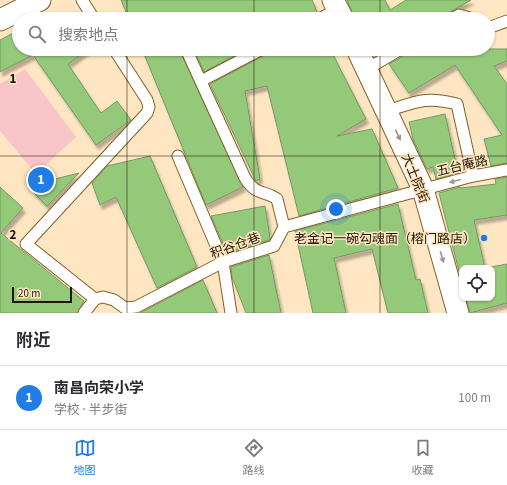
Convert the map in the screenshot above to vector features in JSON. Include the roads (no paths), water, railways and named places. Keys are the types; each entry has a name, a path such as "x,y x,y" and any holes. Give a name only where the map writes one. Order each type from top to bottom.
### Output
{"street":[{"path":"16,12 40,0"},
{"path":"0,20 12,14"},
{"name":"大士院街","path":"360,56 423,189 458,313"}],"lane":[{"path":"82,0 90,12"},
{"path":"495,25 507,21"},
{"path":"84,313 95,299 26,244 147,113 149,107 146,100 118,56"},
{"path":"189,56 245,178 251,187 258,192 277,199 284,227 423,189"},
{"path":"201,81 249,56"},
{"path":"367,69 389,56"},
{"path":"387,111 427,99 438,99 457,104 473,176"},
{"path":"178,156 222,262 231,313"},
{"name":"五台庵路","path":"423,189 473,176 507,170"},
{"name":"积谷仓巷","path":"95,299 103,297 114,300 125,308 136,307 222,262 274,246 284,227"}],"place":[{"name":"南昌向荣小学","path":"41,180"},
{"name":"老金记一碗勾魂面（榕门路店）","path":"484,238"}]}
